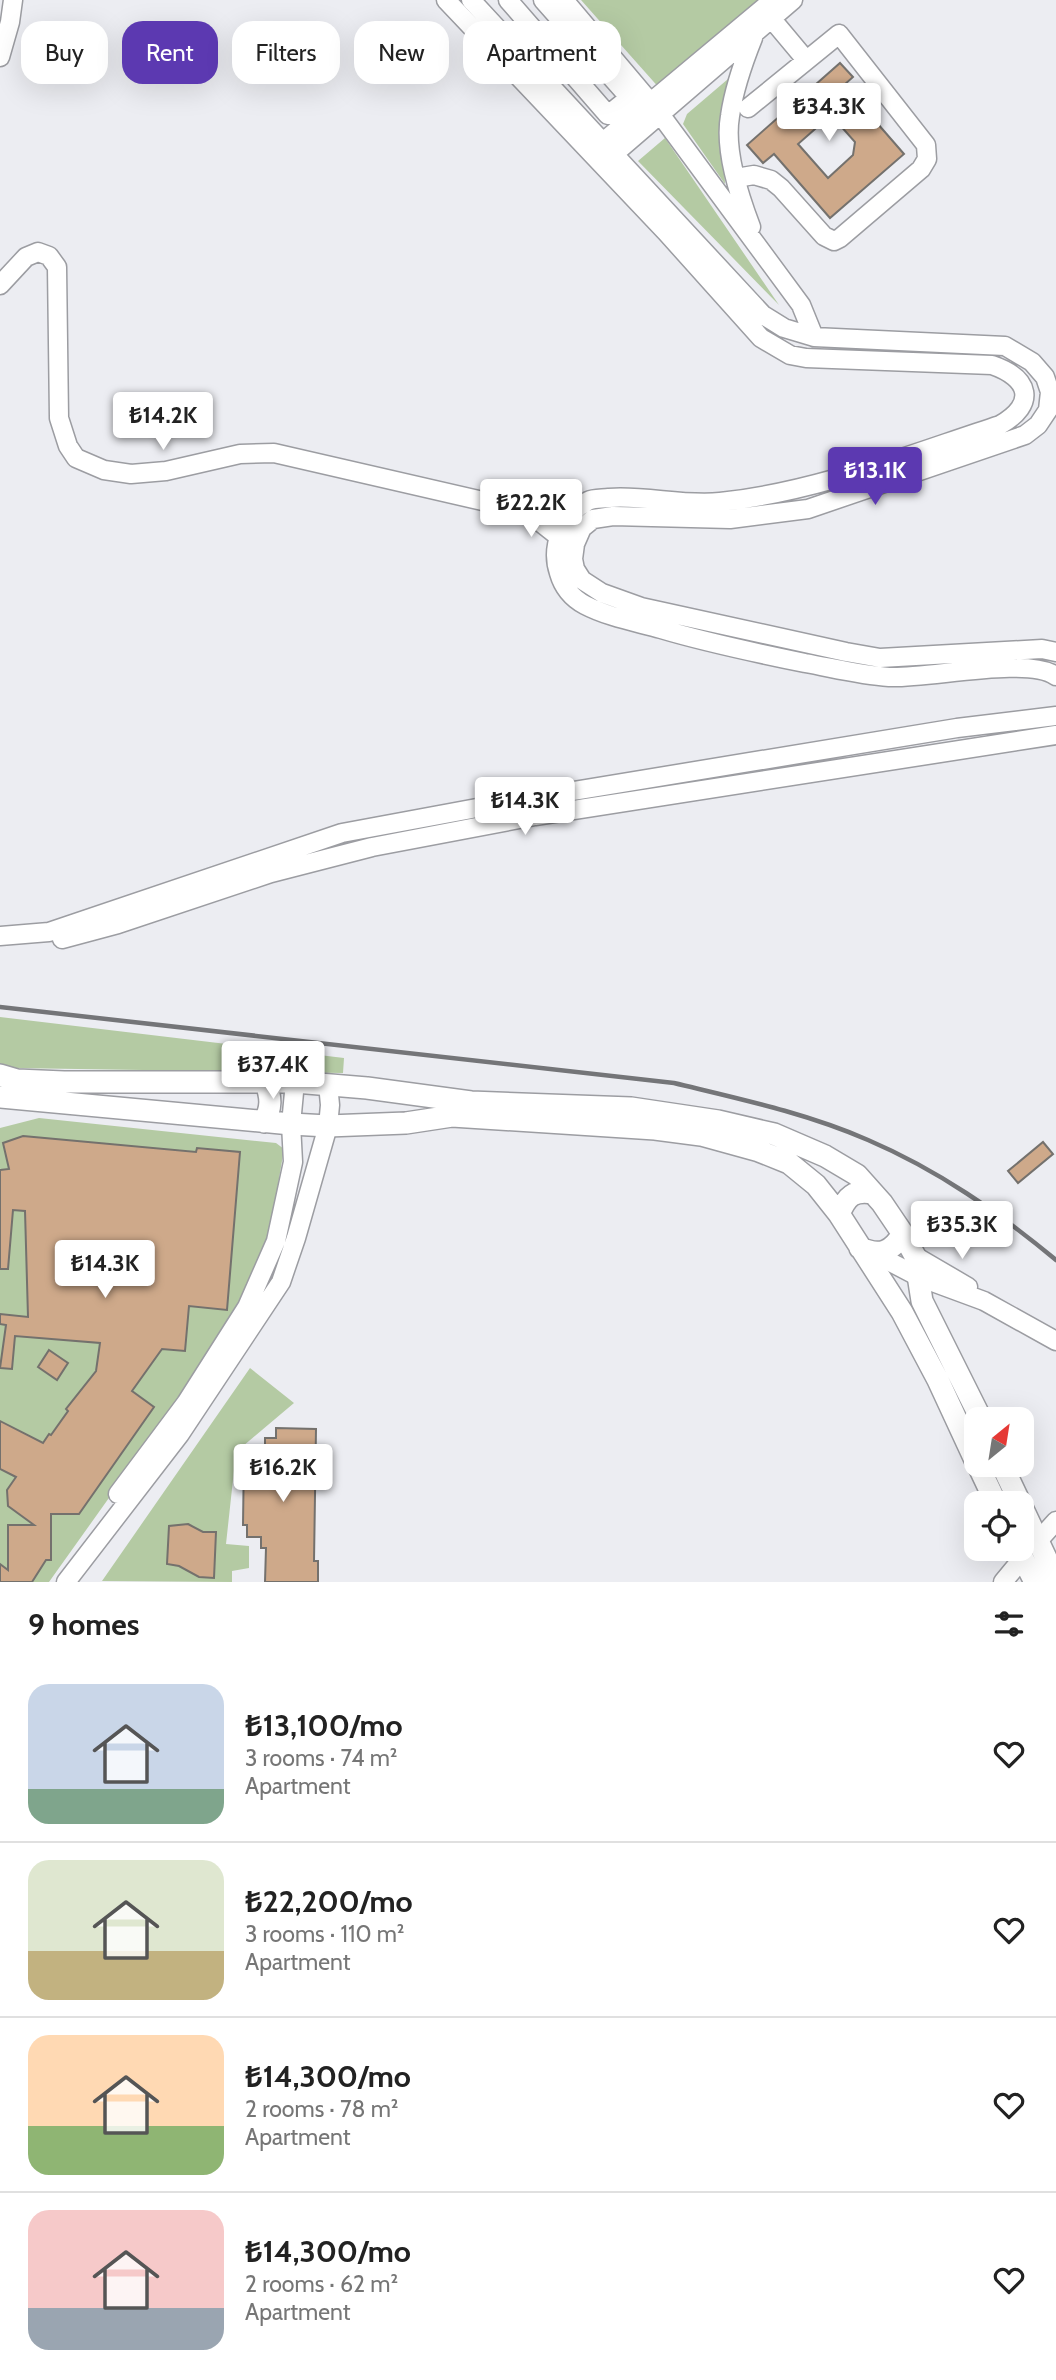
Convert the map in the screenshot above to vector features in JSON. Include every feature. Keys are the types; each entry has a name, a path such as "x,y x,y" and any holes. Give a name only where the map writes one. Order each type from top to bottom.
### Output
{"main road":[{"path":"0,1075 17,1080 64,1082 328,1084 471,1102 631,1108 718,1121 774,1134 825,1156 857,1175 904,1234 915,1256 922,1301 975,1407"},
{"path":"264,1122 270,1111 271,1097 266,1083"},
{"path":"0,1097 291,1125 406,1123 452,1116 655,1129 701,1135 759,1151 789,1163 810,1179 868,1251 938,1380 964,1435"},
{"path":"839,1214 850,1196 860,1191 873,1193"},
{"path":"868,1251 884,1252 897,1244 904,1234"},
{"path":"1034,1533 1038,1541 1040,1581"},
{"path":"1025,1561 1040,1581"}],"street":[{"path":"0,57 13,0"},
{"path":"446,0 605,152 763,315 784,328 814,337 1005,346 1032,362 1045,377 1050,392 1048,410 1038,425 1025,435 808,509 730,519 613,516 593,519 582,528 575,544 575,569 582,580 601,593 641,607 880,658 1042,649 1056,652"},
{"path":"471,0 605,152 761,338 790,355 819,359 992,365 1006,369 1024,388 1025,398 1014,417 1000,425 804,489 717,503 623,497 590,500 567,519 559,537 556,565 561,581 570,594 584,605 608,614 723,647 856,673 891,677 1027,667 1056,676"},
{"path":"508,0 608,114 645,106 755,33"},
{"path":"544,0 645,106"},
{"path":"564,0 801,305 814,337"},
{"path":"605,152 645,106 769,9 793,0"},
{"path":"760,250 744,208 732,161 729,118 738,76 755,33 769,9"},
{"path":"769,9 806,60"},
{"path":"736,178 754,175 771,180 824,236 834,241 925,164 928,154 926,145 839,34 748,108"},
{"path":"0,285 26,257 38,252 49,256 57,267 59,418 68,446 76,458 104,470 131,474 166,471 240,454 274,453 526,511 576,509"},
{"path":"526,511 559,537"},
{"path":"0,936 49,932 342,833 531,798 957,728 1056,716"},
{"path":"0,945 47,943 118,924 271,873 372,847 534,816 1056,735"},
{"path":"66,1579 186,1403 247,1307 276,1241 293,1162 291,1125 295,1082"},
{"path":"66,1579 180,1434 281,1282 328,1126 328,1084"},
{"path":"868,1251 919,1277 984,1301 1056,1341"},
{"path":"915,1256 965,1285 984,1301"},
{"path":"1038,1541 1056,1521"},
{"path":"1003,1582 1016,1561"}],"green space":[{"path":"581,0 768,0 661,90 621,45 621,21 600,21"},
{"path":"728,79 731,83 724,163 725,184 683,124 687,114"},
{"path":"665,138 779,305 638,161"},
{"path":"0,1017 344,1058 343,1073 13,1068 0,1065"},
{"path":"39,1118 276,1143 284,1149 266,1256 203,1366 49,1582 0,1582 0,1185 4,1180 0,1168 0,1128"},
{"path":"250,1368 294,1403 236,1452 226,1544 249,1546 249,1568 232,1571 232,1582 102,1581"}],"building":[{"path":"840,63 853,77 844,85 904,154 830,218 774,154 763,163 747,145","holes":["831,115 855,142 853,155 828,178 798,144"]},
{"path":"23,1136 196,1152 197,1148 240,1152 227,1310 189,1306 185,1351 162,1349 132,1391 154,1407 79,1514 51,1514 51,1560 46,1560 32,1582 0,1582 0,1564 8,1570 8,1525 34,1525 8,1506 7,1490 16,1477 0,1469 0,1421 43,1443 96,1371 100,1343 15,1336 12,1369 0,1368 6,1325 0,1324 0,1314 28,1317 25,1211 13,1210 8,1269 0,1269 0,1170 9,1169 3,1143"},
{"path":"1043,1142 1053,1154 1018,1183 1008,1171"},
{"path":"49,1350 68,1363 57,1380 38,1367"},
{"path":"276,1428 316,1429 314,1561 318,1561 318,1582 265,1582 266,1548 261,1548 261,1537 247,1537 247,1525 243,1525 244,1454 250,1454 250,1446 265,1446 265,1438 276,1438"},
{"path":"188,1524 203,1532 216,1532 214,1578 199,1577 179,1566 167,1564 169,1526"}],"railway":[{"path":"0,1007 674,1083 797,1114 845,1130 894,1152 967,1193 1056,1260"}]}
